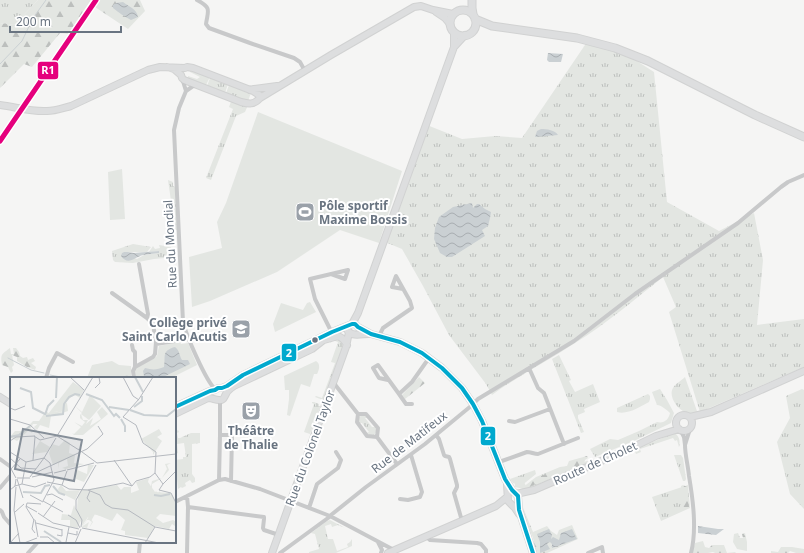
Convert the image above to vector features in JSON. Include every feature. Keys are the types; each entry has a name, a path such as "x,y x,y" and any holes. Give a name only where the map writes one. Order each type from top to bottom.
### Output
{"main road":[{"path":"463,10 472,0"},
{"path":"454,47 465,35 473,30 476,24 472,8 472,0"},
{"path":"167,67 182,76 184,80 247,104 253,104 260,98 414,7 421,6 453,14"},
{"path":"433,10 445,18 450,24 454,32 454,47"},
{"path":"450,24 453,14 459,10 467,10 474,17 492,26 577,38 615,48 648,62 778,126 804,137"},
{"path":"473,30 492,26"},
{"path":"454,32 465,35"},
{"name":"Rue du Colonel Taylor","path":"272,553 454,47"},
{"path":"0,105 38,111 62,109 148,70 167,67 193,68 250,90 259,95 260,98"},
{"path":"182,76 182,71 185,68"},
{"path":"250,90 281,86"},
{"path":"778,126 804,142"},
{"path":"176,414 208,398 224,398 234,386 312,349 321,341 346,326 400,342 429,358 442,368 454,379 473,404 482,421 505,479 514,497 533,553"},
{"path":"352,328 358,332 356,334 371,334"},
{"path":"176,407 210,391 230,385 243,375 332,334"},
{"name":"Rue du Colonel Taylor","path":"347,344 356,334"},
{"path":"321,341 338,336 343,338 347,344"},
{"path":"711,412 686,431 680,430 676,426 678,417 682,415 690,417 711,412 804,371"},
{"path":"217,389 225,391 226,394"},
{"path":"217,389 213,395 218,399"},
{"path":"0,397 10,403"},
{"path":"690,417 692,420 691,426"},
{"name":"Route de Cholet","path":"496,506 629,449 656,436 676,422"},
{"name":"Route de Cholet","path":"656,436 680,430"},
{"path":"514,497 508,501 522,518"},
{"path":"388,553 496,506 511,504"}],"street":[{"path":"197,0 205,5 209,12 206,24 209,28 294,58 300,62 305,71"},
{"path":"182,76 186,91 196,84"},
{"name":"Rue du Mondial","path":"186,91 179,108 174,130 183,322 188,339 206,377 213,388 217,389"},
{"name":"Rue de Matifeux","path":"280,553 366,487 426,444 478,399 574,341 634,294 738,223 781,187 804,175"},
{"path":"139,264 148,314 147,318"},
{"path":"331,274 310,279 315,299 332,334"},
{"path":"379,336 384,328 412,308 412,305 403,290"},
{"path":"112,294 147,318 153,324 156,344 155,354 153,357 135,367"},
{"path":"156,344 188,339"},
{"path":"132,345 135,367 134,377"},
{"path":"46,377 57,353 73,362"},
{"path":"399,394 412,382 429,358"},
{"path":"530,368 538,388 542,391 564,444"},
{"path":"388,380 406,404 412,404"},
{"path":"334,382 358,414 357,422 367,436 377,438 397,464"},
{"path":"218,399 220,435 219,480"},
{"path":"509,421 515,422 550,409"},
{"path":"358,414 366,414 378,428 377,438"},
{"path":"685,445 691,426"},
{"path":"680,430 684,437 685,454 692,498 695,532 691,553"},
{"path":"436,434 444,455 450,459 457,485 454,492 462,521"},
{"path":"220,435 232,435 231,480"},
{"path":"499,462 527,452 538,454 578,438"},
{"path":"309,508 317,484 338,468 341,460 336,452"},
{"path":"400,499 408,500 420,497 422,494 411,455"},
{"path":"0,459 10,465"},
{"path":"0,488 10,477"},
{"path":"176,502 219,480 231,480 260,489 330,516 395,551"},
{"path":"187,496 187,553"},
{"path":"188,507 264,517 264,530 279,535"},
{"path":"0,510 10,524"},
{"path":"426,536 430,540 481,544 486,550 486,553"},
{"path":"378,542 382,550 381,553"},
{"path":"28,553 37,543"},
{"path":"139,553 140,543"},
{"path":"590,552 602,547 603,553"}],"green space":[{"path":"0,0 38,0 14,25 0,23"},
{"path":"38,0 91,0 68,34 60,33 32,67 24,64 0,88 0,23 14,25"},
{"path":"99,0 140,0 145,11 128,29 95,7"},
{"path":"587,42 618,49 654,72 667,202 719,231 754,213 763,260 757,325 804,319 804,367 700,412 669,312 676,307 663,277 598,328 492,395 486,384 449,335 402,249 385,242 427,125 462,139 495,136 522,138"},
{"path":"190,70 210,77 206,85 188,78 188,76 197,79 200,77 190,72"},
{"path":"210,78 228,84 225,93 207,86"},
{"path":"229,85 251,93 248,101 226,93"},
{"path":"232,99 248,105 245,112 236,116 211,180 206,178 233,109 229,107"},
{"name":"Pôle sportif Maxime Bossis","path":"258,112 402,171 379,243 340,230 277,272 210,301 192,307 189,257 222,248 217,222 226,203"},
{"path":"122,169 125,219 110,220 108,172"},
{"path":"168,180 173,182 173,186 175,187 177,230 173,230 173,215"},
{"path":"133,244 151,247 147,252 122,253 137,259 144,255 159,253 159,251 149,252 153,246 155,249 160,248 159,245 171,247 171,254 164,258 133,263 115,262 113,260 112,251"},
{"path":"310,302 316,312 275,332 273,324 281,303 303,310 307,303"},
{"path":"336,338 343,340 344,345 323,400 315,397 322,398 335,363 331,362 338,342 332,340 331,343 328,340"},
{"path":"180,342 181,344 188,343 197,365 173,377 135,377 135,369 157,356 159,346"},
{"path":"10,348 11,354 14,354 13,348 16,348 20,356 23,358 27,357 28,360 33,358 35,361 31,363 36,367 35,370 17,361 17,357 12,355 14,365 11,373 8,367 2,365 1,359 3,353"},
{"path":"559,355 575,392 593,384 600,402 584,409 585,412 578,415 584,432 581,433 552,359"},
{"path":"112,361 119,365 131,366 131,377 87,377 92,365"},
{"path":"316,361 319,365 317,374 314,374 310,387 301,384 290,416 287,415 289,390 285,390 284,376"},
{"path":"419,377 425,383 405,399 402,395"},
{"path":"685,377 698,414 691,414 682,410 676,405 672,398 673,388"},
{"path":"660,389 674,413 671,423 636,440 595,457 590,449 610,439 618,440 657,422 664,422 669,417 670,413 666,409 657,405 652,392"},
{"path":"802,389 804,390 804,509 790,494 777,442 790,418 786,396"},
{"path":"648,394 650,396 649,402 629,411 621,413 617,412 617,408"},
{"path":"312,402 319,404 320,407 310,434 304,432 314,404"},
{"path":"362,415 369,418 365,418 372,427 376,427 377,429 375,434 370,436 366,433 369,432 362,423 358,423 358,418"},
{"path":"178,430 179,432 177,433 178,438 191,433 200,433 200,443 192,444 192,474 195,478 195,482 192,483 190,480 185,483 186,486 178,489 176,460 186,457 184,443 177,444 178,453 176,454 176,431"},
{"path":"676,434 678,437 680,442 679,447 677,440 675,441 673,438 640,449 641,452 636,454 634,449"},
{"path":"674,455 681,455 683,458 685,481 683,481"},
{"path":"587,456 588,458 585,460 584,464 524,489 515,487 515,483 518,480 524,482 526,486 532,480 535,482 538,481 536,479 537,478 539,479 541,476 567,466 569,461"},
{"path":"587,461 590,462 521,491 522,488 536,477 560,467 575,465"},
{"path":"535,470 536,474 521,486 513,483 510,479"},
{"path":"683,485 687,487 689,507 687,509 683,509 681,486"},
{"path":"688,485 690,508 661,521 652,497"},
{"path":"522,505 533,532 547,526 557,535 559,530 572,525 578,539 547,553 536,553 533,538 520,506"},
{"path":"330,520 345,528 338,525 332,527 331,524 325,526 328,539 333,539 337,551 348,547 347,544 352,539 352,546 336,553 309,553 319,549 315,534 311,533"},
{"path":"738,533 740,538 743,538 742,534 745,533 747,551 737,549 733,542 734,534"},
{"path":"703,541 705,547 709,548 712,545 724,545 727,553 692,553 695,543"},
{"path":"781,547 804,549 804,553 790,551 788,553 771,553 771,551 778,552"}],"water":[{"path":"123,2 134,10 138,17 131,20 113,8 113,5 116,3"},
{"path":"548,53 563,54 561,62 549,62 547,60"},
{"path":"541,129 553,131 558,135 535,137 537,131"},
{"path":"472,203 473,208 479,204 491,212 488,226 482,230 485,236 452,257 447,257 440,253 434,239 435,228 439,217 453,207"},
{"path":"159,251 159,253 143,255 129,261 121,256 124,252 134,253"},
{"path":"175,347 182,360 188,360 190,364 163,377 145,377 143,371 145,368 159,369 164,367 165,354"},
{"path":"698,526 724,529 716,535 698,533"},
{"path":"549,529 552,535 551,539 553,537 559,540 561,533 572,529 577,539 552,548 552,544 550,542 547,544 550,549 540,553 540,542 537,534"}],"waterway":[{"path":"0,64 22,41 33,18 46,0"},
{"path":"8,358 31,370 44,373"},
{"path":"50,375 61,377"}],"railway":[{"path":"0,137 7,128"}],"transit line":[{"name":"R1","path":"0,141 96,0"},
{"name":"2","path":"176,407 210,391 227,386 243,375 332,332 352,324 355,324 371,334 400,342 422,353 442,368 462,388 473,404 482,421 505,479 518,496 519,510 533,553"}],"place":[{"name":"Pôle sportif Maxime Bossis","path":"305,212"},
{"name":"Collège privé Saint Carlo Acutis","path":"241,329"},
{"name":"Théâtre de Thalie","path":"251,411"}]}
